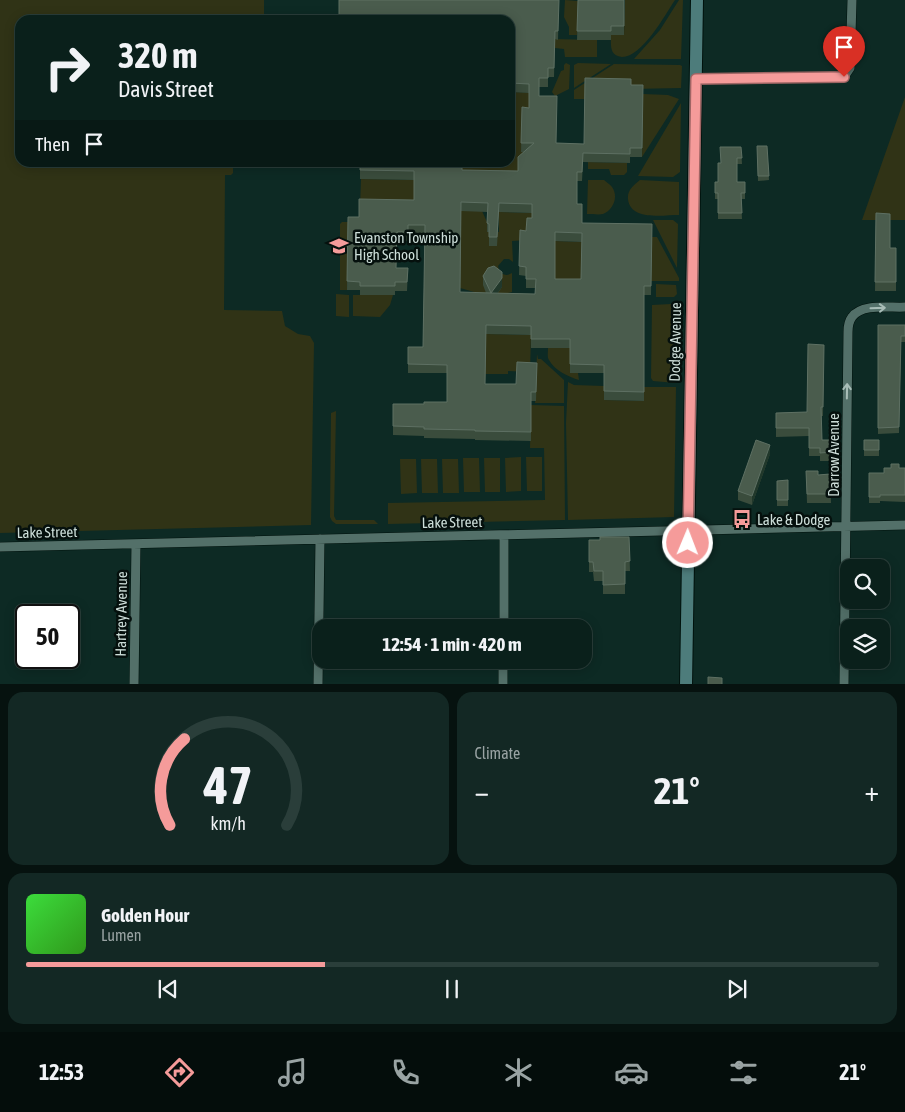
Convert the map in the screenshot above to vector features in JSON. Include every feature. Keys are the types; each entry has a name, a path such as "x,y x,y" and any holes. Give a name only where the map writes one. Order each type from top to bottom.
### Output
{"main road":[{"name":"Dodge Avenue","path":"686,684 697,0"}],"street":[{"path":"696,79 844,77 850,68 852,0"},
{"name":"Darrow Avenue","path":"844,684 848,332 852,316 860,310 905,307"},
{"name":"Lake Street","path":"0,547 905,525"},
{"path":"504,535 504,619"},
{"path":"318,684 320,539"},
{"name":"Hartrey Avenue","path":"134,684 136,544"},
{"path":"503,684 504,669"}],"green space":[{"path":"0,0 264,0 264,15 15,15 15,167 233,167 231,175 225,175 224,310 282,311 285,326 298,334 310,336 314,343 311,525 0,533"},
{"path":"565,0 578,1 577,35 569,35 569,27 564,17"},
{"path":"625,0 675,0 645,43 630,55 622,57 615,55 613,52 611,35 624,35"},
{"path":"679,0 683,0 681,59 634,59 660,30"},
{"path":"552,39 597,40 597,57 565,57 564,49 555,48 555,44 552,44"},
{"path":"566,63 570,65 569,89 555,96 552,92"},
{"path":"578,63 611,64 574,88 574,65"},
{"path":"614,64 680,65 682,66 681,88 631,89 585,99 574,99 574,90"},
{"path":"515,92 539,93 539,105 529,117 521,152 528,152 520,172 462,173 462,167 515,167"},
{"path":"643,94 668,95 679,99 642,157"},
{"path":"905,97 905,220 862,220"},
{"path":"681,103 680,172 673,177 638,176"},
{"path":"588,162 627,163 627,172 624,175 611,175 609,169 588,169"},
{"path":"361,179 414,180 414,209 360,208"},
{"path":"588,180 604,180 614,191 614,203 607,212 603,214 587,214"},
{"path":"640,180 679,182 679,215 656,216 641,214 635,211 630,206 628,196 631,188"},
{"path":"461,211 482,211 487,222 497,232 499,232 499,212 532,213 532,227 526,240 512,241 513,262 509,259 504,259 498,266 500,273 509,275 512,273 512,292 492,297 460,288"},
{"path":"653,220 673,220 678,224 677,268"},
{"path":"348,222 347,290 340,290 340,224"},
{"path":"652,237 657,237 679,281 651,281"},
{"path":"555,241 582,242 581,288 555,288"},
{"path":"656,284 676,285 677,294 674,297 656,297"},
{"path":"336,294 349,295 349,317 336,316"},
{"path":"353,295 393,295 390,305 380,317 353,316"},
{"path":"671,304 677,308 676,383 653,381 651,378 652,305"},
{"path":"486,334 531,335 530,372 508,371 508,374 485,374"},
{"path":"548,348 570,348 570,373 578,373 579,380 566,375 551,364 548,359"},
{"path":"537,354 538,359 541,359 564,380 564,403 535,403"},
{"path":"568,382 574,385 604,386 604,400 644,401 644,387 676,387 674,517 568,520 566,423"},
{"path":"531,405 564,406 565,520 388,524 388,503 545,500 544,448 530,448"},
{"path":"336,411 334,516 336,520 374,520 378,524 336,524 330,517 331,413"},
{"path":"521,457 521,491 506,492 505,458"},
{"path":"526,457 542,457 542,491 527,491"},
{"path":"463,458 479,458 480,492 464,492"},
{"path":"484,458 500,458 500,492 485,492"},
{"path":"400,459 416,459 417,493 401,494"},
{"path":"421,459 437,459 438,493 422,493"},
{"path":"442,459 458,459 459,493 443,493"}],"building":[{"name":"Evanston Township High School","path":"339,0 559,0 558,31 555,31 554,68 548,68 548,78 539,78 539,96 557,96 556,143 584,144 585,78 631,79 631,85 643,85 642,148 630,148 630,154 583,153 582,172 577,172 577,204 582,204 582,223 652,224 651,286 644,286 644,392 604,391 604,365 570,364 570,339 531,339 531,326 486,325 485,384 516,384 517,362 537,363 536,392 531,392 531,432 424,429 424,427 393,426 393,404 447,402 447,365 408,364 408,347 423,347 425,225 408,225 408,232 397,232 396,268 408,268 407,282 395,282 395,286 360,286 360,282 347,281 348,217 359,217 359,199 414,200 414,171 360,170 360,167 462,167 462,170 518,171 518,157 534,143 521,143 522,107 529,108 529,84 515,83 515,15 339,15","holes":["461,202 488,203 487,223 489,224 489,237 497,237 499,203 532,204 532,218 527,218 526,231 520,230 519,266 526,267 526,279 536,279 535,294 460,292","555,232 582,233 581,279 555,279"]},
{"path":"578,0 624,0 624,26 611,26 611,31 577,31"},
{"path":"757,146 767,146 769,176 758,176"},
{"path":"720,147 741,147 742,158 737,158 737,182 745,182 745,193 741,193 742,213 718,213 718,193 715,193 715,182 718,182 718,163 721,163"},
{"path":"876,213 890,214 890,248 896,248 896,282 875,282"},
{"path":"494,266 502,272 502,278 491,293 483,276 488,268"},
{"path":"878,325 905,325 905,336 901,336 899,427 878,428"},
{"path":"808,344 824,345 823,407 821,407 822,440 831,440 832,452 820,453 820,448 809,448 809,428 776,428 776,413 807,412"},
{"path":"756,440 770,445 752,496 738,491"},
{"path":"864,440 879,440 879,450 864,450"},
{"path":"891,464 899,464 899,468 905,468 905,495 869,497 869,473 884,473 884,468 891,468"},
{"path":"806,471 818,471 818,475 830,474 831,494 807,494"},
{"path":"788,480 788,500 777,500 777,481"},
{"path":"600,537 629,537 630,561 625,562 625,584 603,585 603,571 594,571 593,562 589,562 589,540 600,540"},
{"path":"708,677 722,678 722,684 708,684"}],"place":[{"name":"Evanston Township High School","path":"339,246"},
{"name":"Lake & Dodge","path":"742,519"}],"route":[{"path":"688,543 696,79 844,77"}]}
